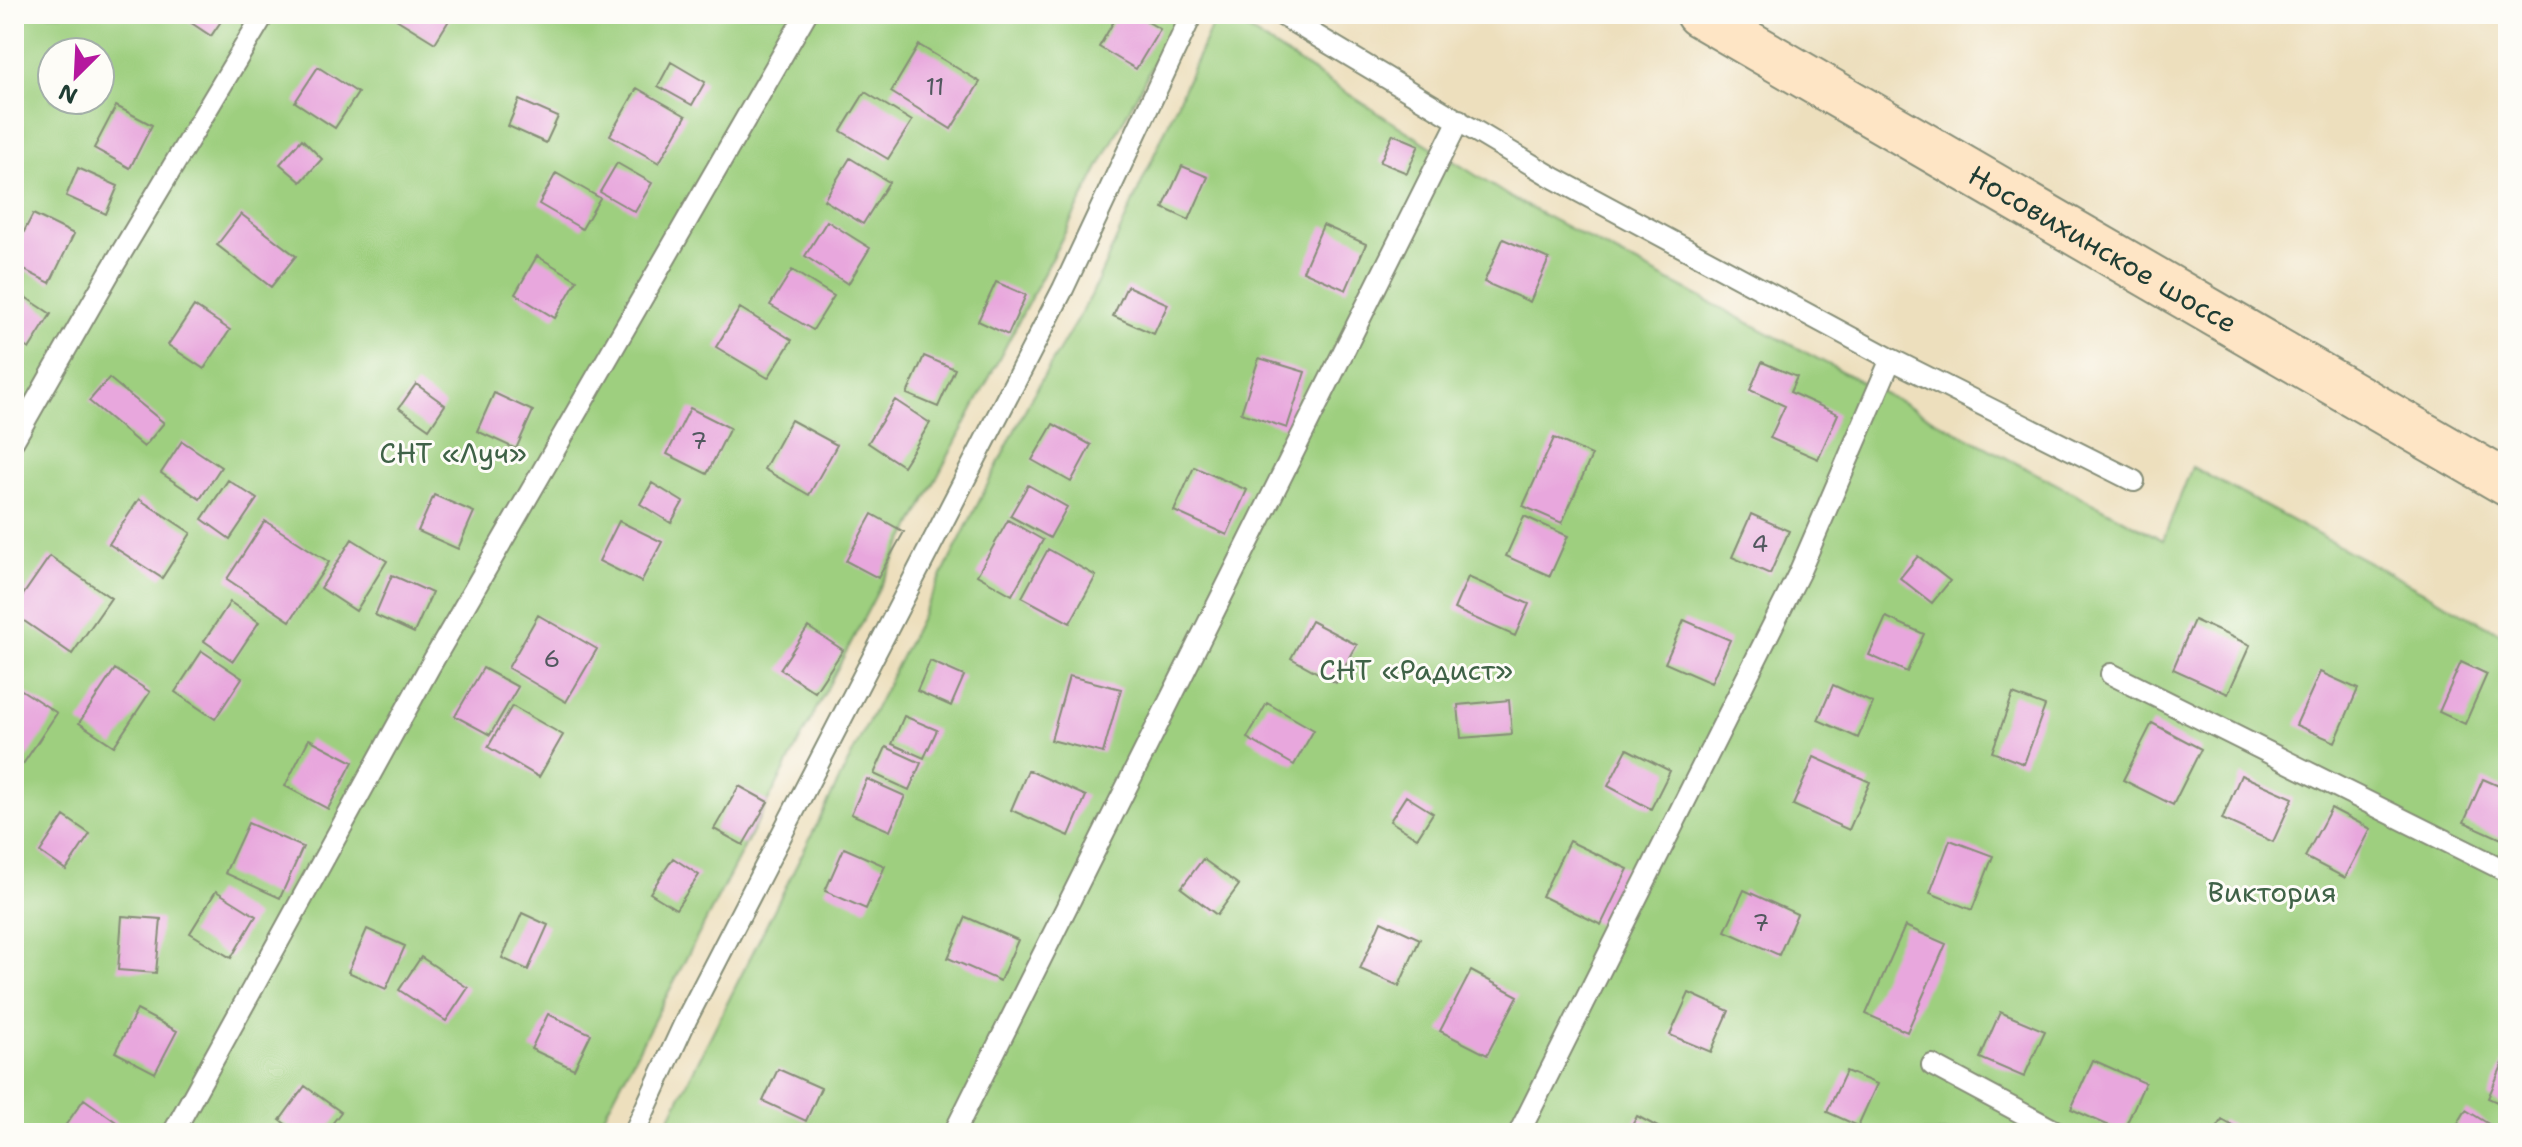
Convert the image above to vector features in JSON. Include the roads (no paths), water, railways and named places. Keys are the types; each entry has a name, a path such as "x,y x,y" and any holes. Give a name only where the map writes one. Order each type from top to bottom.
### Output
{"main road":[{"name":"Носовихинское шоссе","path":"1698,14 2508,484"}],"lane":[{"path":"14,440 264,14"},
{"path":"173,1133 430,666 806,14"},
{"path":"634,1133 693,1006 1063,289 1192,14"},
{"path":"1280,14 1554,178 1891,359 2134,481"},
{"path":"954,1133 1459,120"},
{"path":"1519,1133 1799,573 1891,359"},
{"path":"2111,674 2508,872"},
{"path":"1932,1065 2059,1133"}],"park label":[{"name":"СНТ «Луч»","path":"453,453"},
{"name":"СНТ «Радист»","path":"1416,670"},
{"name":"Виктория","path":"2272,892"}]}
